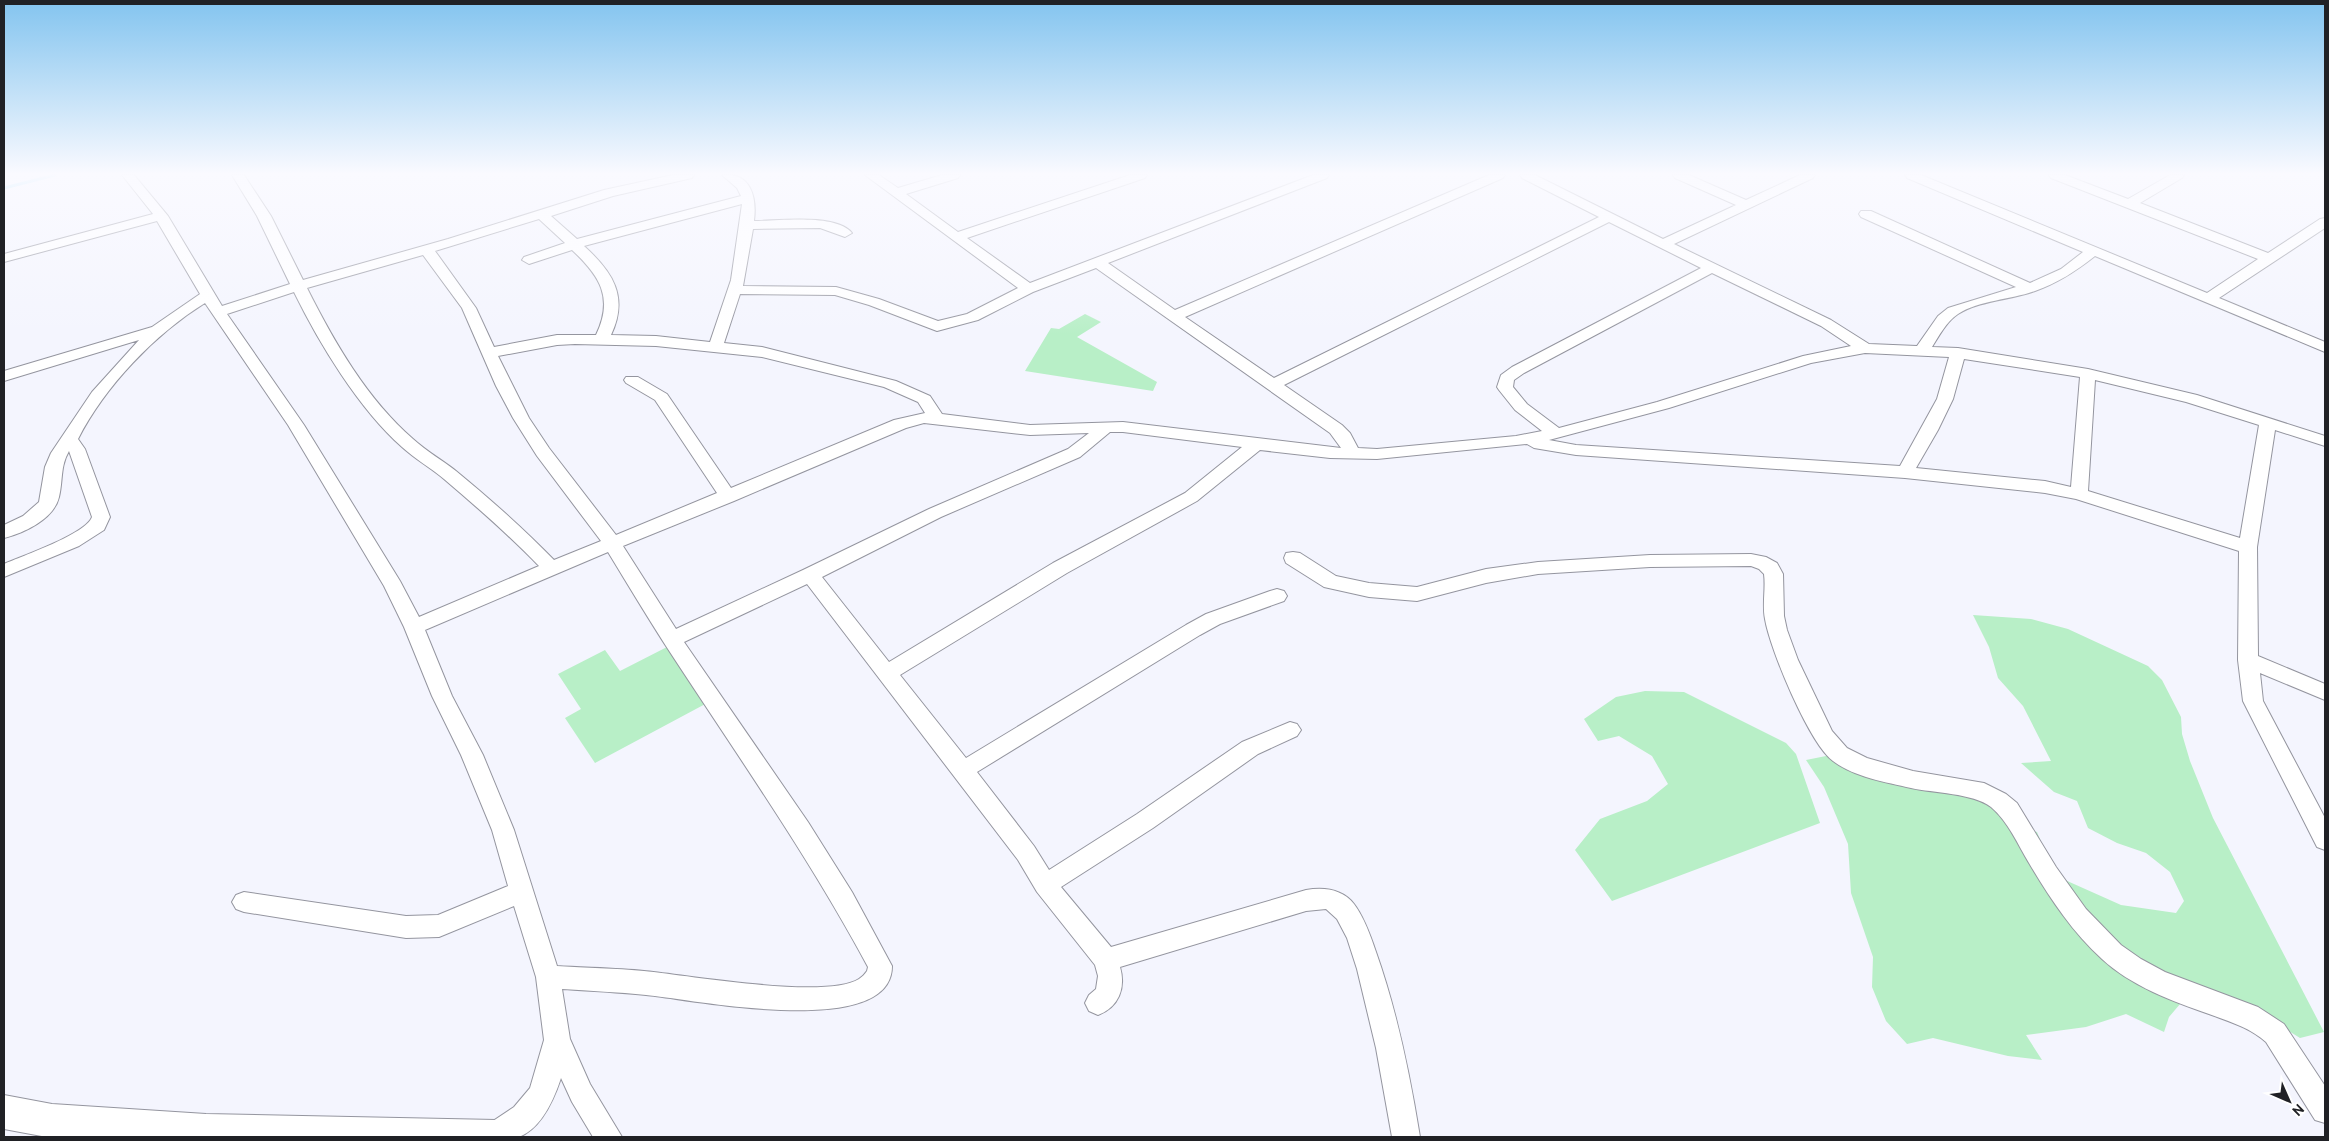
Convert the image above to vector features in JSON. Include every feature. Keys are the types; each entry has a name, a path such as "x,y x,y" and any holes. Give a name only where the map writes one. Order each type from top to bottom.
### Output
{"main road":[{"path":"4,1112 52,1121 152,1128 495,1137"}],"street":[{"path":"4,258 115,228"},
{"path":"168,228 218,312 264,376 309,445 393,586 414,627 442,696 472,755 503,830 548,977 557,1040 581,1093 608,1137"},
{"path":"270,228 298,286 335,353 368,400 408,443 449,474 525,541 551,568"},
{"path":"218,312 298,286 427,250 496,228"},
{"path":"556,228 597,265 613,301 613,314 602,339"},
{"path":"529,260 573,244 633,228"},
{"path":"716,346 736,290 746,228"},
{"path":"835,228 845,233"},
{"path":"944,228 1028,289"},
{"path":"956,237 982,228"},
{"path":"736,290 836,292 874,302 937,326 962,319 1028,289 1185,228"},
{"path":"1174,316 1376,228"},
{"path":"1272,385 1586,228"},
{"path":"1631,228 1826,323 1865,348"},
{"path":"1663,244 1695,228"},
{"path":"1898,228 2030,288"},
{"path":"2039,228 2325,347"},
{"path":"2194,228 2268,258"},
{"path":"2208,298 2268,258 2283,251 2318,228"},
{"path":"427,250 469,308 521,418 543,452 612,543 672,639 844,899 880,966 879,977 872,984 858,992 821,998 757,997 645,983 548,977"},
{"path":"1922,350 1943,319 1953,311 1964,306 2030,288 2066,272 2093,251"},
{"path":"1097,262 1336,428 1344,437 1353,454"},
{"path":"1556,434 1521,406 1505,387 1507,378 1518,370 1711,268"},
{"path":"4,532 30,518 48,503 52,491 52,477 57,453 69,440 74,428 94,401 157,330 182,311 208,296"},
{"path":"4,376 157,330"},
{"path":"489,353 557,340 602,339 716,346 762,352 890,384 924,399 937,418"},
{"path":"414,627 551,568 728,497 900,424 924,418 1030,430 1107,427 1353,454 1377,454 1516,441 1556,434 1662,405 1779,367 1828,354 1865,348 1958,353 2088,374 2191,398 2268,421 2325,441"},
{"path":"1905,472 1930,430 1944,399 1958,353"},
{"path":"2079,494 2088,374"},
{"path":"632,380 661,397 673,412 691,443 728,497"},
{"path":"2268,421 2248,547 2248,660 2253,701 2325,840"},
{"path":"672,639 810,575 935,513 1074,454 1107,427"},
{"path":"4,570 73,542 98,526 101,517 77,449 69,440"},
{"path":"1516,441 1576,450 1905,472 2044,486 2079,494 2248,547"},
{"path":"888,672 1060,568 1191,498 1258,443"},
{"path":"1293,558 1331,582 1369,590 1417,594 1486,576 1538,568 1650,561 1751,560 1766,565 1772,571 1777,633 1824,736 1830,745 1846,758 1873,769 1984,792 1998,800 2010,810 2076,914 2105,946 2132,967 2201,1000 2255,1017 2266,1024 2275,1033 2325,1110"},
{"path":"810,575 964,770 1026,853 1045,886 1106,960 1110,976 1109,989 1106,997 1098,1003"},
{"path":"964,770 1193,630 1213,619 1277,596"},
{"path":"2248,660 2325,692"},
{"path":"1045,886 1145,821 1250,748 1290,730"},
{"path":"244,902 406,927 439,926 523,891"},
{"path":"1106,960 1246,917 1320,898 1334,900 1346,910 1369,965 1390,1052 1406,1137"},
{"path":"495,1137 522,1119 538,1104 545,1087 557,1040"}],"green space":[{"path":"1085,314 1101,322 1077,337 1157,382 1153,391 1025,371 1051,328 1059,329"},
{"path":"1973,615 2031,619 2068,629 2148,666 2162,680 2181,717 2182,734 2190,761 2213,818 2324,1032 2300,1038 2266,1017 2186,997 2169,1017 2164,1032 2126,1014 2086,1027 2026,1035 2042,1060 2008,1056 1933,1038 1907,1044 1886,1021 1872,987 1873,957 1851,893 1848,844 1824,787 1806,760 1846,752 1997,805 2006,822 2037,832 2047,856 2029,864 2121,905 2176,913 2184,901 2170,872 2146,853 2117,843 2088,828 2077,801 2054,792 2021,763 2051,761 2023,706 1998,678 1989,647"},
{"path":"667,647 709,702 595,763 565,718 581,709 558,674 605,650 620,671"},
{"path":"1645,691 1684,692 1786,743 1796,754 1820,823 1612,901 1575,850 1600,819 1647,801 1668,784 1652,756 1619,736 1598,741 1584,719 1616,697"}]}
